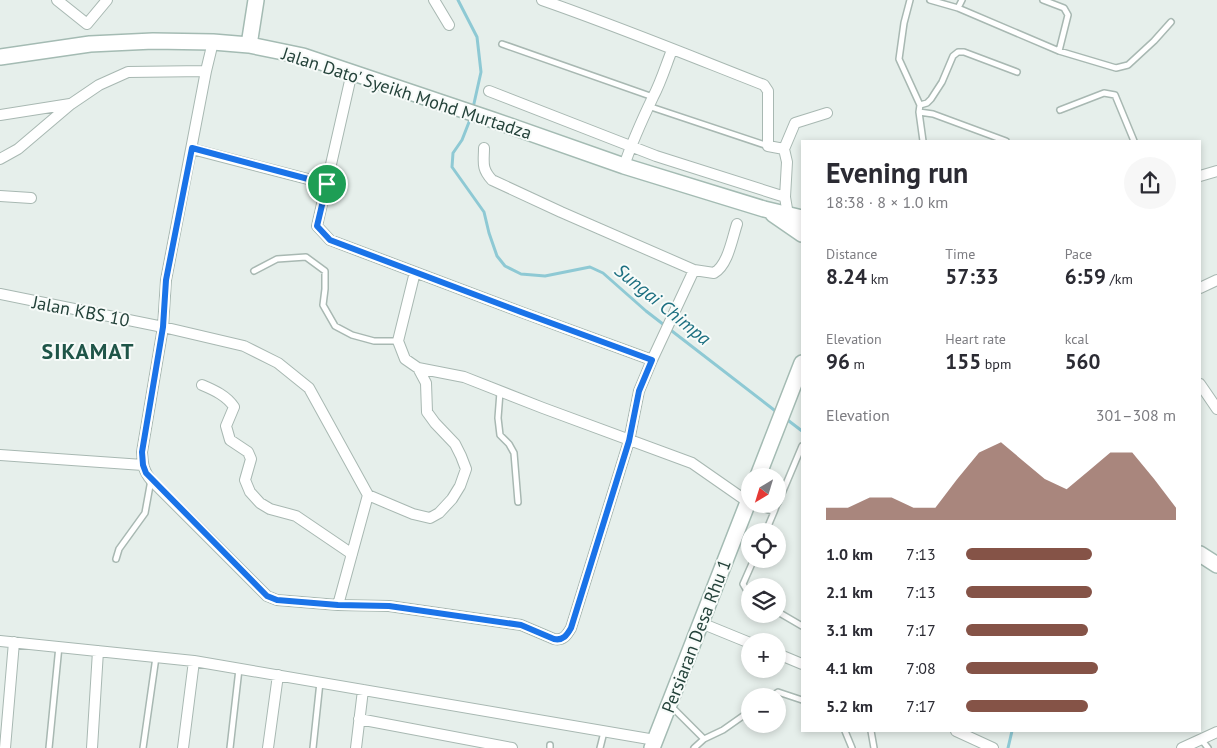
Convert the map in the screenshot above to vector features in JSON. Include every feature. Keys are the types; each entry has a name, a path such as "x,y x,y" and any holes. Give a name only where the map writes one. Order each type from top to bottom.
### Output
{"main road":[{"path":"249,45 256,0"},
{"name":"Jalan Dato' Syeikh Mohd Murtadza","path":"0,57 90,44 153,41 249,45 303,56 477,114 624,166 796,217"},
{"path":"764,209 801,233"},
{"path":"761,468 801,366"},
{"name":"Persiaran Desa Rhu 1","path":"654,744 745,513"},
{"path":"1201,555 1217,565"}],"street":[{"path":"57,0 87,24 90,44"},
{"path":"87,24 107,0"},
{"path":"434,0 449,24"},
{"path":"546,1 764,85 768,91 768,146 784,149"},
{"path":"213,42 166,280 163,327 142,452 143,465 151,480 267,596 277,600 338,605 389,606 521,625 554,639 563,638 571,628 629,441 639,391 694,270"},
{"path":"624,166 672,50"},
{"path":"0,159 18,148 71,104 99,86 128,72 206,71"},
{"path":"352,72 317,226 330,240 652,360"},
{"path":"489,91 656,156 785,197"},
{"path":"0,115 71,104"},
{"path":"796,217 785,197 787,162 784,149 795,124 827,113"},
{"path":"192,148 327,184"},
{"path":"484,148 484,165 486,173 492,180 694,270 714,273 720,270 725,262 737,224"},
{"path":"1201,176 1217,171"},
{"path":"0,196 31,198"},
{"path":"338,605 368,495 413,514 430,518 439,514 452,499 460,486 466,469 456,444 427,412 426,383 418,368 405,358 398,341 415,272"},
{"path":"1201,288 1217,280"},
{"name":"Jalan KBS 10","path":"0,294 163,327 244,346 278,363 309,388 368,495"},
{"path":"418,368 464,377 629,441 692,463 741,495"},
{"path":"202,385 216,391 231,402 234,407 226,426 230,440 248,452 251,459 245,480 250,492 260,503 270,509 296,516 352,554"},
{"path":"1201,385 1217,409"},
{"path":"0,455 143,465"},
{"path":"701,623 741,639"},
{"path":"0,641 194,661 239,668 604,731 654,744"},
{"path":"5,748 3,734 14,642"},
{"path":"92,748 98,651"},
{"path":"786,657 801,664"},
{"path":"183,748 194,661"},
{"path":"268,748 278,675"},
{"path":"356,748 363,690"},
{"path":"359,719 512,748"},
{"path":"958,732 989,747"},
{"path":"1182,748 1217,732"}],"lane":[{"path":"910,0 904,23 899,60 920,105 919,112 923,140"},
{"path":"930,0 958,8 1059,51 1116,68 1128,65 1154,41 1170,22"},
{"path":"958,8 962,0"},
{"path":"1043,0 1064,8 1068,15 1059,51"},
{"path":"502,44 653,97"},
{"path":"920,105 927,104 931,99 942,82 953,56 958,52 964,52 1018,72"},
{"path":"1060,110 1104,93 1115,95 1134,140"},
{"path":"648,106 768,146"},
{"path":"919,112 933,114 1003,140"},
{"path":"254,270 277,259 306,257 325,271 323,305 335,326 352,335 374,340 398,341"},
{"path":"500,391 498,418 500,435 514,452 518,502"},
{"path":"786,483 801,448"},
{"path":"116,559 119,549 145,513 151,480"},
{"path":"786,617 801,625"},
{"path":"49,748 59,646"},
{"path":"143,748 156,657"},
{"path":"230,748 239,668"},
{"path":"313,748 320,682"},
{"path":"786,695 801,700"},
{"path":"669,704 704,739"},
{"path":"694,748 704,739 723,730 741,717"},
{"path":"600,748 604,731"},
{"path":"845,732 852,748"},
{"path":"871,732 874,748"},
{"path":"1201,739 1208,748"}],"waterway":[{"name":"Sungai Chimpa","path":"458,0 477,37 481,72 473,108"},
{"name":"Sungai Chimpa","path":"471,117 462,140 453,153 452,167 484,212 497,256 505,266 521,274 545,276 590,267 603,273 646,311 778,413"},
{"name":"Sungai Chimpa","path":"785,418 801,430"},
{"name":"Sungai Chimpa","path":"1008,748 1012,732"}],"district":[{"name":"SIKAMAT","path":"88,351"}],"route":[{"path":"192,148 327,184 317,226 330,240 652,360 639,391 629,441 571,628 563,638 554,639 521,625 389,606 338,605 277,600 267,596 146,473 142,452 163,327 166,280 192,148"}]}
